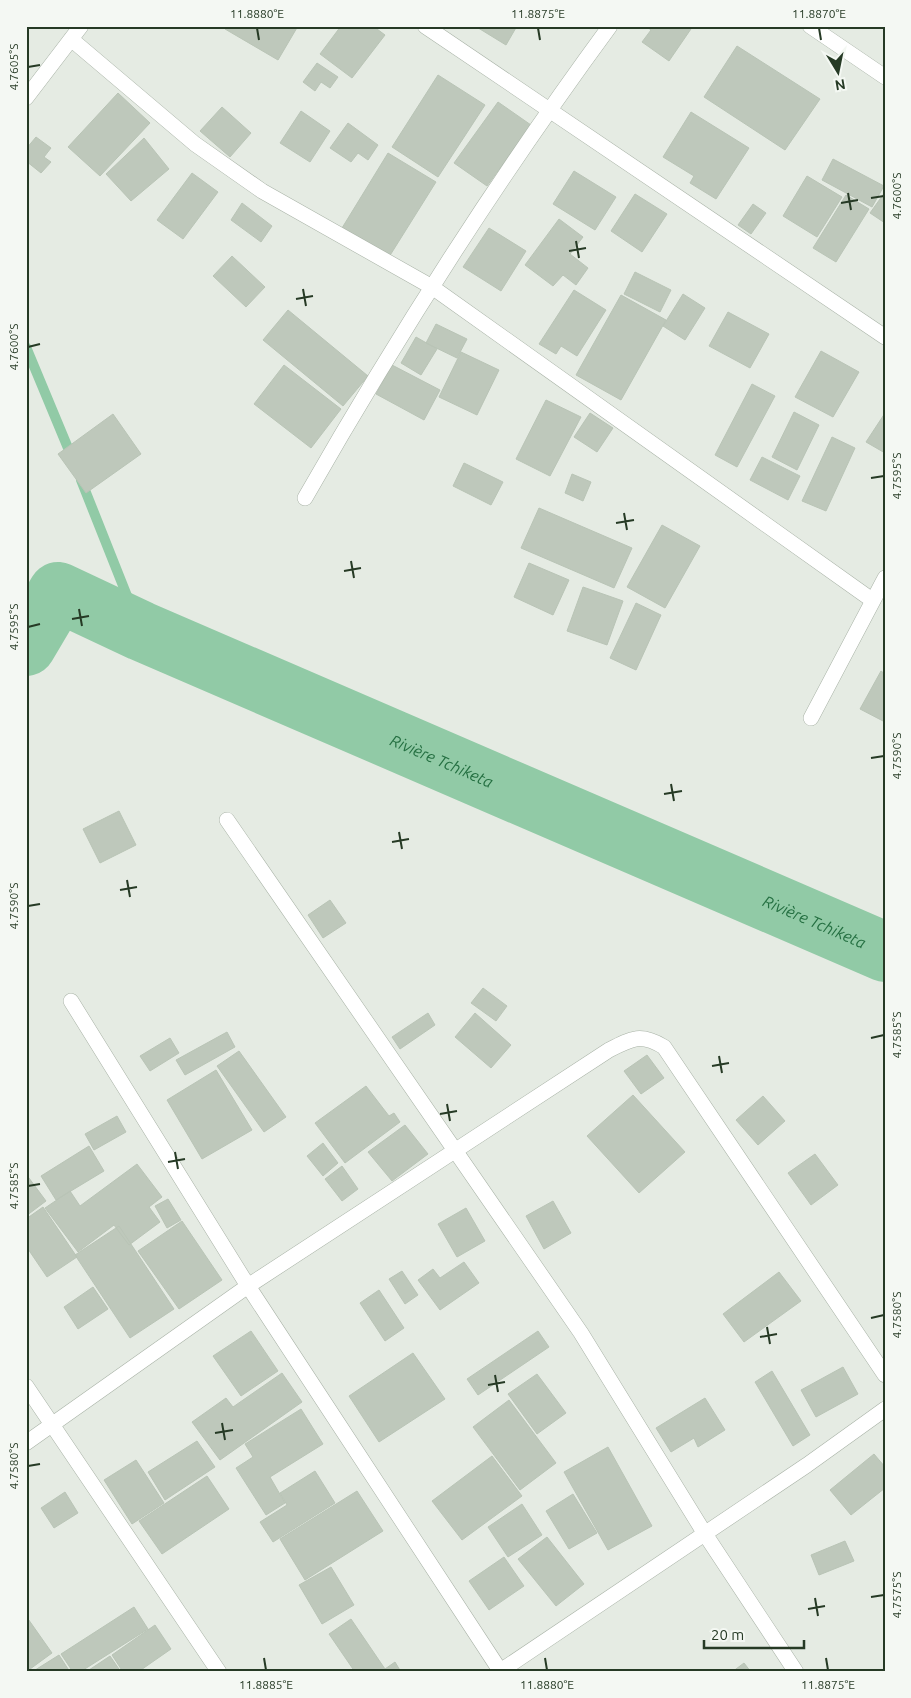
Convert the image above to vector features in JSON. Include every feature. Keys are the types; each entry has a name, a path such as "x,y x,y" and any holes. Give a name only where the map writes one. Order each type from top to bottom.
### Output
{"street":[{"path":"26,98 81,26"},
{"path":"425,26 885,337"},
{"path":"305,498 359,404 432,287 549,109 610,26"},
{"path":"810,26 885,77"},
{"path":"71,40 194,144 262,191 432,287 872,600"},
{"path":"811,718 885,578"},
{"path":"227,820 453,1151 581,1334 705,1534 796,1672"},
{"path":"71,1001 248,1286 500,1671 705,1534 885,1409"},
{"path":"26,1443 248,1286 344,1225 453,1151 622,1043 641,1037 654,1041 664,1047 885,1376"},
{"path":"26,1386 145,1559 219,1672"}],"building":[{"path":"227,26 298,26 278,60 225,29"},
{"path":"341,26 373,26 385,35 352,78 320,54"},
{"path":"475,26 517,26 506,45"},
{"path":"646,26 693,26 669,61 642,42 651,30"},
{"path":"737,46 820,99 785,150 704,97"},
{"path":"317,63 338,77 330,88 321,82 315,91 303,82"},
{"path":"438,75 485,105 438,177 392,147"},
{"path":"118,93 150,123 100,176 68,147"},
{"path":"498,102 531,125 487,186 454,163"},
{"path":"222,107 251,133 230,157 200,131"},
{"path":"301,111 330,131 310,162 280,143"},
{"path":"691,112 749,148 716,199 690,183 694,176 663,157"},
{"path":"348,123 378,145 368,160 358,153 351,162 330,148"},
{"path":"36,137 51,148 44,157 51,162 41,173 26,161 26,149"},
{"path":"144,138 169,169 131,201 106,174"},
{"path":"388,153 436,182 389,257 342,228"},
{"path":"833,159 884,186 872,207 822,180"},
{"path":"574,171 616,197 595,230 553,204"},
{"path":"192,173 218,192 183,239 157,220"},
{"path":"807,176 842,197 817,237 783,216"},
{"path":"885,192 885,223 870,213"},
{"path":"635,194 667,214 642,252 611,231"},
{"path":"846,195 869,209 836,262 813,248"},
{"path":"242,203 272,226 261,242 231,220"},
{"path":"753,204 766,213 751,234 738,225"},
{"path":"559,219 583,237 570,254 588,268 576,285 563,275 553,286 525,265"},
{"path":"489,228 526,251 501,291 463,267"},
{"path":"232,256 265,287 246,307 213,276"},
{"path":"635,272 671,290 660,312 624,294"},
{"path":"574,290 606,310 577,356 561,346 556,354 539,344"},
{"path":"683,294 705,308 685,340 663,326"},
{"path":"621,295 666,320 621,400 576,375"},
{"path":"288,310 368,376 343,406 263,340"},
{"path":"728,312 769,334 750,368 709,346"},
{"path":"436,324 467,339 457,358 426,343"},
{"path":"416,337 437,349 421,375 401,363"},
{"path":"821,351 859,372 833,417 795,397"},
{"path":"461,352 499,370 477,415 439,397"},
{"path":"284,365 341,409 311,448 254,404"},
{"path":"392,365 440,390 424,420 376,394"},
{"path":"752,384 775,396 737,467 715,455"},
{"path":"546,400 581,417 550,476 516,459"},
{"path":"794,412 819,425 797,470 772,457"},
{"path":"590,413 613,428 597,452 574,437"},
{"path":"885,413 885,453 866,442"},
{"path":"113,414 141,454 86,493 58,454"},
{"path":"832,437 855,448 826,511 802,501"},
{"path":"762,457 800,476 788,500 750,480"},
{"path":"464,463 503,482 491,505 453,486"},
{"path":"572,474 591,482 583,501 565,493"},
{"path":"539,508 632,548 614,588 521,548"},
{"path":"662,525 700,546 665,608 627,587"},
{"path":"529,563 569,580 553,615 514,597"},
{"path":"583,587 623,601 607,645 567,631"},
{"path":"636,603 661,615 636,670 610,658"},
{"path":"881,671 885,674 885,722 860,709"},
{"path":"119,811 136,845 100,863 83,829"},
{"path":"330,900 346,923 323,938 308,915"},
{"path":"483,988 507,1006 496,1021 471,1003"},
{"path":"428,1013 435,1025 400,1049 392,1037"},
{"path":"475,1013 511,1045 491,1068 455,1037"},
{"path":"227,1032 235,1047 185,1075 176,1060"},
{"path":"170,1038 179,1053 150,1071 140,1056"},
{"path":"239,1051 286,1117 264,1132 217,1066"},
{"path":"647,1055 664,1078 641,1094 624,1071"},
{"path":"216,1070 252,1130 202,1159 167,1100"},
{"path":"366,1086 389,1116 394,1113 400,1122 345,1163 315,1123"},
{"path":"633,1095 685,1152 639,1193 587,1136"},
{"path":"763,1096 785,1121 758,1145 736,1120"},
{"path":"117,1116 126,1132 94,1150 85,1134"},
{"path":"405,1125 428,1154 392,1181 368,1152"},
{"path":"323,1143 338,1163 323,1176 307,1156"},
{"path":"89,1146 104,1171 56,1200 41,1176"},
{"path":"815,1154 838,1185 811,1205 788,1173"},
{"path":"137,1164 162,1197 149,1207 160,1222 129,1245 114,1225 78,1252 45,1208 70,1191 80,1206"},
{"path":"342,1166 358,1189 342,1201 325,1179"},
{"path":"26,1174 46,1201 26,1216"},
{"path":"168,1199 181,1220 167,1228 155,1206"},
{"path":"553,1201 571,1233 544,1249 526,1216"},
{"path":"43,1207 77,1257 47,1277 26,1246 26,1219"},
{"path":"466,1208 485,1241 457,1257 438,1224"},
{"path":"182,1221 222,1280 179,1309 138,1251"},
{"path":"119,1226 174,1309 130,1338 75,1255"},
{"path":"464,1262 479,1283 440,1310 418,1280 433,1269 440,1278"},
{"path":"402,1271 418,1295 405,1304 389,1279"},
{"path":"779,1272 801,1301 744,1342 723,1314"},
{"path":"93,1287 108,1309 78,1329 64,1307"},
{"path":"379,1290 404,1328 385,1341 360,1303"},
{"path":"251,1331 278,1371 241,1396 213,1356"},
{"path":"538,1331 549,1347 478,1395 467,1379"},
{"path":"413,1353 445,1399 379,1442 349,1396"},
{"path":"843,1367 858,1394 816,1417 801,1390"},
{"path":"772,1371 810,1435 793,1446 755,1382"},
{"path":"282,1373 302,1402 220,1460 192,1422 226,1398 233,1407"},
{"path":"537,1374 566,1413 537,1434 508,1394"},
{"path":"705,1398 725,1430 698,1447 694,1438 671,1452 656,1428"},
{"path":"509,1400 556,1463 520,1490 473,1427"},
{"path":"301,1409 323,1444 270,1477 285,1503 266,1515 236,1468 253,1457 245,1444"},
{"path":"197,1441 215,1467 165,1500 148,1472"},
{"path":"608,1447 652,1526 608,1550 564,1472"},
{"path":"874,1454 885,1467 885,1488 851,1515 830,1490"},
{"path":"492,1456 522,1496 462,1540 432,1501"},
{"path":"136,1460 164,1503 132,1524 104,1480"},
{"path":"315,1471 335,1503 273,1542 260,1522 287,1505 280,1493"},
{"path":"207,1476 229,1509 162,1554 139,1521"},
{"path":"357,1491 383,1531 305,1580 280,1539"},
{"path":"65,1492 78,1513 54,1528 41,1508"},
{"path":"573,1494 597,1533 569,1549 546,1511"},
{"path":"522,1504 542,1535 508,1557 488,1527"},
{"path":"547,1537 584,1584 556,1606 518,1559"},
{"path":"845,1541 854,1561 819,1575 811,1555"},
{"path":"504,1557 524,1586 489,1610 469,1581"},
{"path":"331,1567 354,1605 322,1624 299,1585"},
{"path":"134,1607 148,1629 80,1672 73,1672 61,1654"},
{"path":"26,1616 52,1653 26,1672"},
{"path":"351,1619 385,1669 395,1662 401,1672 355,1672 329,1634"},
{"path":"155,1625 171,1649 138,1672 123,1672 112,1655"},
{"path":"59,1655 70,1672 32,1672"},
{"path":"110,1656 121,1672 86,1672"},
{"path":"744,1663 751,1672 732,1672"}],"waterway":[{"path":"26,347 73,460"},
{"path":"81,480 141,631"},
{"name":"Rivière Tchiketa","path":"26,646 58,592 141,631 885,952"}]}
